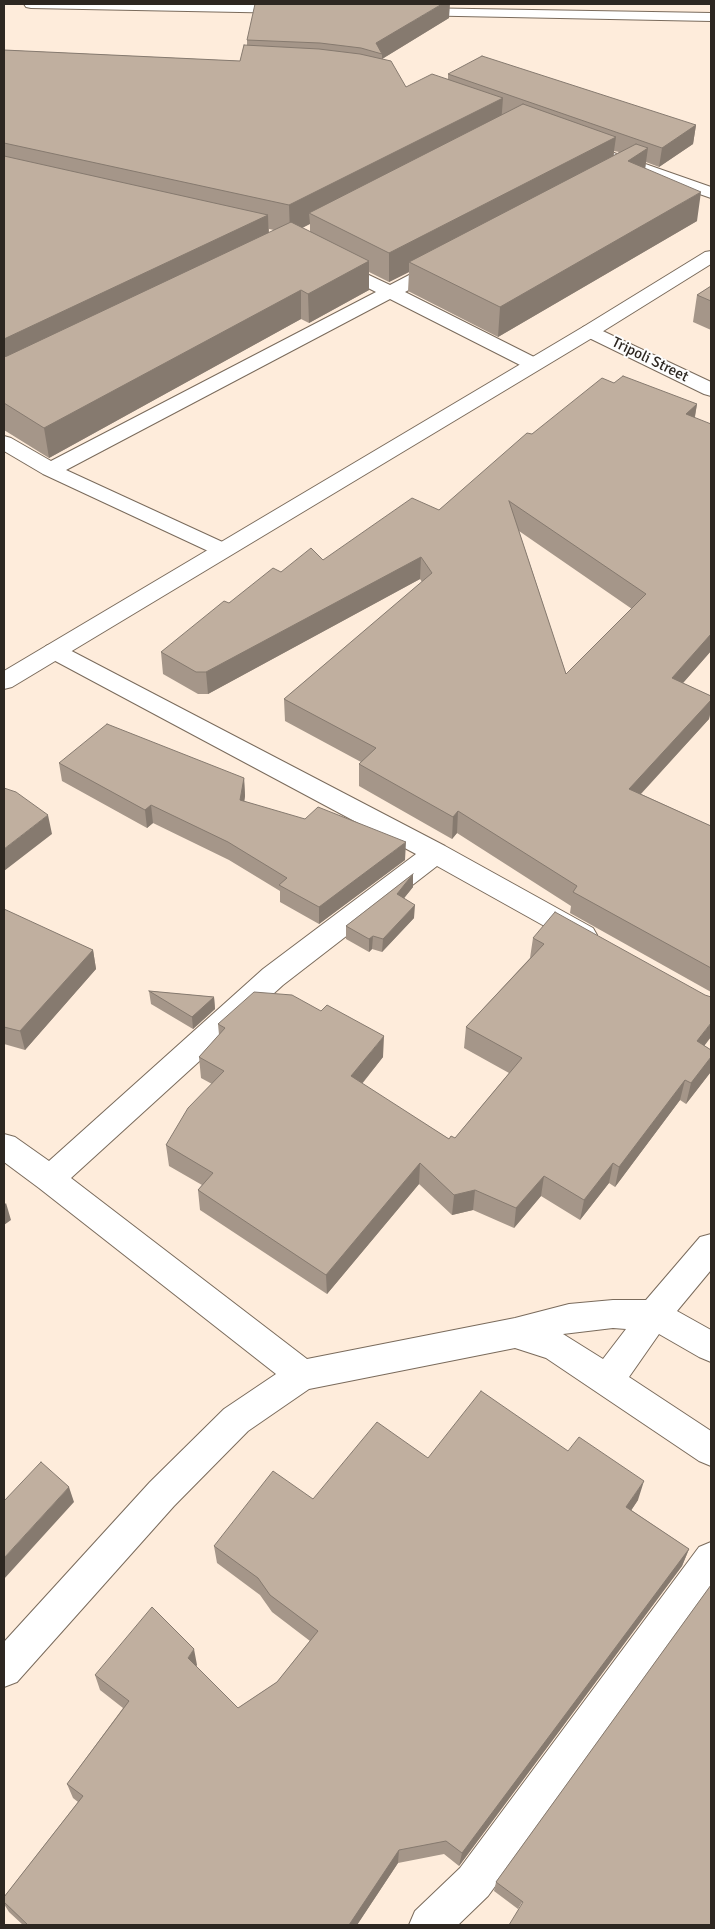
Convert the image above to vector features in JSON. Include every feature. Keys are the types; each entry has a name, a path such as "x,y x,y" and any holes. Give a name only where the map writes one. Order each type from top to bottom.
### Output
{"street":[{"path":"31,4 310,10"},
{"path":"558,15 574,4"},
{"path":"399,11 711,17"},
{"path":"594,151 711,193"},
{"path":"606,178 631,164"},
{"path":"317,254 533,364"},
{"path":"50,470 459,255"},
{"path":"4,681 590,331 711,256"},
{"name":"Tripoli Street","path":"590,331 711,390"},
{"path":"4,442 50,470 221,550"},
{"path":"54,651 436,853 600,944"},
{"path":"50,1179 273,977 436,853"},
{"path":"4,1146 50,1179 302,1375"},
{"path":"608,1380 654,1315 711,1247"},
{"path":"4,1669 162,1494 236,1420 302,1375 516,1333 569,1318 613,1314 654,1315 711,1347"},
{"path":"516,1333 556,1346 711,1450"},
{"path":"429,1925 474,1882 711,1559"}],"building":[{"path":"255,4 442,4 376,43 382,54 361,48 320,43 247,40"},
{"path":"244,45 319,49 360,54 391,61 406,87 432,74 503,98 289,205 4,143 4,50 240,61"},
{"path":"482,56 696,125 662,148 448,74"},
{"path":"523,104 616,137 389,253 309,213"},
{"path":"636,144 648,148 628,161 701,192 500,307 409,262"},
{"path":"4,156 268,215 4,339"},
{"path":"291,222 369,261 308,294 301,290 44,428 4,403 4,357"},
{"path":"711,286 711,301 697,295"},
{"path":"623,376 697,404 686,414 711,424 711,634 672,678 711,696 711,700 629,789 711,826 711,968 573,892 577,886 458,811 453,817 359,764 376,748 284,699 432,573 421,557 206,672 196,672 161,652 224,601 229,603 273,568 281,572 311,548 323,560 412,498 439,510 527,433 532,434 602,378 614,383","holes":["509,501 646,594 566,674"]},
{"path":"107,724 244,778 240,800 305,819 318,807 406,842 319,907 279,885 287,878 228,842 151,805 145,810 59,763"},
{"path":"4,788 16,792 48,815 4,849"},
{"path":"413,874 397,894 415,905 383,939 373,936 369,939 346,926"},
{"path":"4,909 93,950 20,1031 4,1027"},
{"path":"555,912 711,997 711,1023 697,1041 711,1050 711,1057 691,1083 685,1080 619,1167 613,1163 584,1200 544,1176 516,1208 475,1190 454,1195 420,1163 326,1275 198,1190 213,1173 166,1145 188,1108 224,1071 199,1057 225,1028 218,1024 254,992 292,995 321,1011 327,1005 384,1036 351,1076 449,1139 451,1136 455,1138 522,1058 466,1027 544,944 533,938"},
{"path":"149,991 214,997 192,1017"},
{"path":"481,1391 568,1451 579,1437 644,1481 626,1507 689,1549 462,1853 446,1841 399,1850 349,1925 28,1925 4,1902 4,1897 83,1796 67,1784 129,1701 95,1675 152,1607 194,1649 188,1658 238,1708 277,1682 318,1631 270,1595 258,1578 214,1546 273,1471 313,1499 377,1422 428,1458"},
{"path":"41,1462 69,1487 4,1558 4,1501"},
{"path":"711,1585 711,1925 509,1925 523,1902 496,1882"}]}
